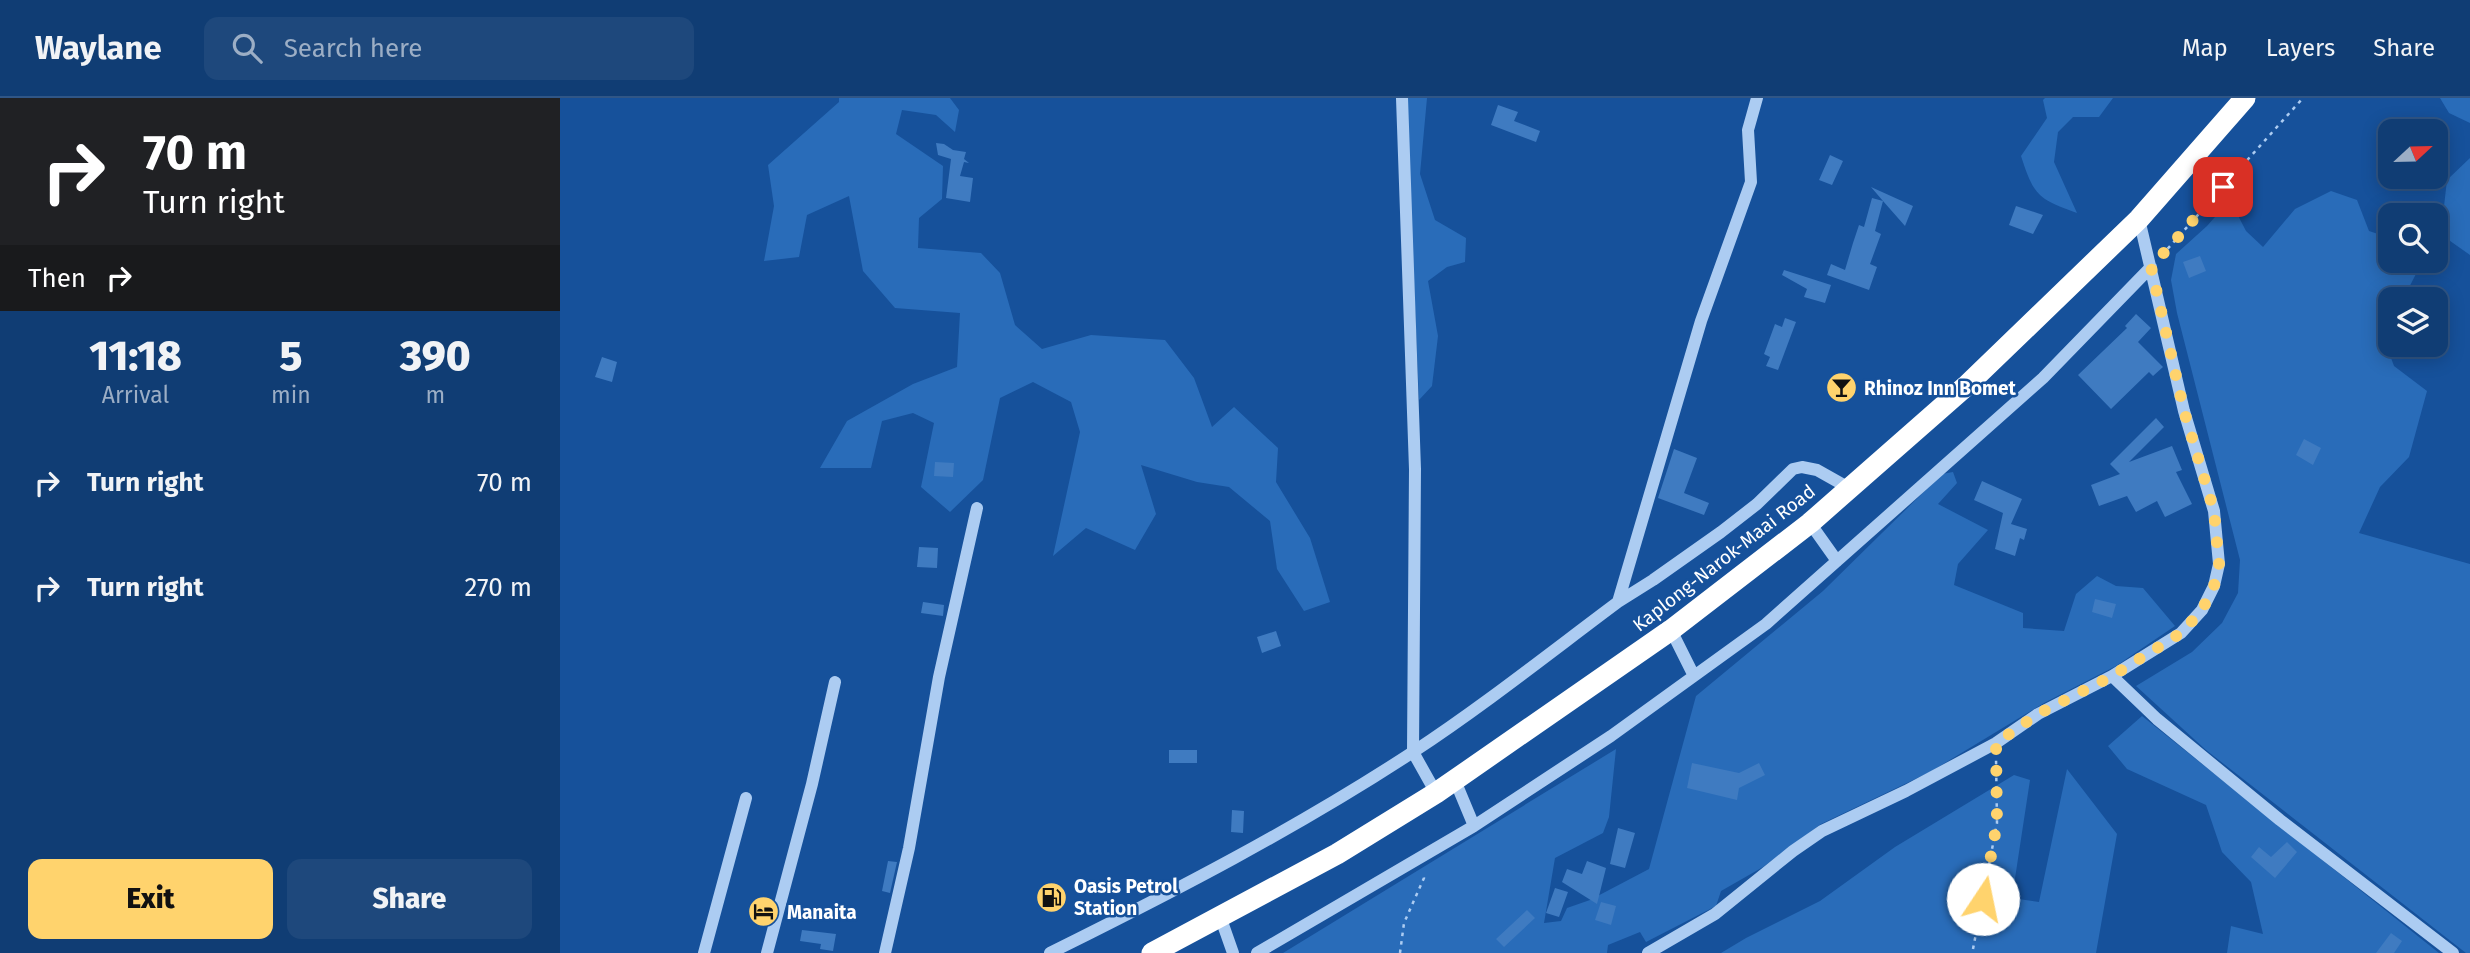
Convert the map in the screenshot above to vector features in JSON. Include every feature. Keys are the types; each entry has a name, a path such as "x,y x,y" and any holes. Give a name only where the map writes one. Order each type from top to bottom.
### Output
{"highway":[{"name":"Kaplong-Narok-Maai Road","path":"1152,953 1337,854 1436,793 1671,630 1811,523 1966,386 2139,219 2245,98"}],"street":[{"path":"1402,98 1415,469 1413,752 1436,793"},
{"path":"1618,601 1701,321 1751,182 1748,130 1757,98"},
{"path":"1648,953 1715,914 1822,831 1906,791 1996,743 2038,714 2112,676 2181,633 2202,610 2214,586 2219,564 2214,511 2184,411 2139,219"},
{"path":"1257,953 1474,825 1611,736 1766,624 1964,451 2043,378 2151,267"},
{"path":"1050,953 1131,914 1237,856 1413,752 1618,601 1721,532 1793,469 1802,467 1817,470 1849,488"},
{"path":"885,953 909,848 939,677 977,508"},
{"path":"1811,523 1837,561"},
{"path":"1671,630 1694,676"},
{"path":"2112,676 2157,719 2270,812 2453,953"},
{"path":"767,953 812,784 835,682"},
{"path":"1454,778 1474,825"},
{"path":"704,953 746,797"},
{"path":"1220,916 1233,953"}],"path":[{"path":"2151,267 2303,98"},
{"path":"1973,949 1997,823 1996,743"},
{"path":"1400,953 1404,923 1424,878 1421,856"}],"shaded area":[{"path":"839,98 950,98 959,110 955,132 936,115 902,110 896,134 943,166 942,199 919,218 918,248 981,253 1000,273 1015,325 1042,349 1091,335 1165,340 1194,378 1212,427 1234,407 1278,448 1276,482 1310,538 1330,602 1304,611 1277,569 1270,521 1229,487 1197,482 1141,465 1156,514 1135,550 1086,528 1053,556 1080,432 1071,402 1033,382 1000,398 983,480 950,512 921,487 934,423 913,413 882,421 871,468 820,468 847,421 913,384 957,367 960,313 895,308 863,271 849,196 807,215 799,257 764,261 774,206 768,165 839,102"},
{"path":"1406,98 1427,98 1420,174 1435,220 1466,238 1465,262 1447,267 1428,281 1438,336 1432,386 1419,400"},
{"path":"2113,98 2099,117 2073,117 2058,132 2054,162 2077,213 2054,204 2039,194 2030,180 2021,156 2047,118 2043,100"},
{"path":"2440,98 2470,98 2470,123 2449,113"},
{"path":"2470,158 2470,255 2448,239 2448,203 2444,203 2448,179"},
{"path":"2331,191 2357,200 2369,231 2378,234 2378,273 2416,273 2409,287 2378,287 2378,357 2391,357 2394,366 2427,391 2409,457 2380,487 2359,533 2470,564 2470,953 2466,953 2206,750 2136,686 2192,652 2222,623 2238,593 2240,560 2177,313 2171,280 2176,254 2207,226 2230,200 2246,231 2263,247 2295,209"},
{"path":"1953,472 1957,483 1938,504 1988,530 1958,564 1954,585 2023,613 2023,628 2064,631 2076,594 2097,576 2116,586 2143,588 2175,626 2116,666 2044,703 1930,772 1821,824 1763,867 1721,891 1716,906 1646,942 1640,932 1608,945 1607,953 1283,953 1616,749 1609,817 1603,833 1555,858 1544,923 1561,921 1567,908 1590,900 1649,869 1696,696 1823,591 1942,474"},
{"path":"2142,716 2439,953 2227,953 2231,926 2263,934 2251,882 2222,852 2206,805 2127,769 2108,746"},
{"path":"2067,769 2117,834 2096,953 1721,953 1820,901 1895,847 2014,775 2030,780 2012,898 2039,902"}],"building":[{"path":"1498,105 1518,112 1514,121 1540,131 1536,142 1491,125"},
{"path":"936,143 966,152 964,159 969,163 964,162 960,176 973,178 970,202 946,198 951,159 938,155"},
{"path":"1830,155 1843,161 1832,185 1819,180"},
{"path":"1871,187 1913,206 1905,226 1883,201"},
{"path":"1872,198 1883,201 1875,231 1881,234 1870,264 1877,267 1869,290 1827,275 1831,264 1845,270 1859,225 1864,227"},
{"path":"2016,206 2043,215 2033,234 2009,225"},
{"path":"2200,256 2206,271 2189,278 2183,262"},
{"path":"1784,270 1831,285 1825,303 1804,297 1807,289 1782,275"},
{"path":"2136,314 2151,328 2138,342 2163,367 2153,376 2149,372 2111,409 2078,375 2127,328 2125,326"},
{"path":"1785,318 1796,322 1778,370 1766,366 1770,357 1764,354 1775,324 1782,327"},
{"path":"602,357 617,362 612,382 595,377"},
{"path":"2156,418 2164,427 2129,462 2172,446 2182,470 2176,472 2192,504 2165,517 2157,501 2136,512 2127,496 2099,506 2091,485 2120,474 2110,464"},
{"path":"2304,439 2321,448 2313,465 2296,455"},
{"path":"1674,449 1697,458 1684,493 1709,503 1704,515 1658,498"},
{"path":"935,462 954,463 953,477 934,476"},
{"path":"1982,481 2022,499 2011,524 2027,529 2024,540 2020,538 2015,556 1995,549 2003,513 1974,500"},
{"path":"919,547 938,548 937,568 917,567"},
{"path":"2095,599 2116,604 2112,618 2092,612"},
{"path":"923,602 944,605 943,616 921,613"},
{"path":"1276,631 1281,646 1262,653 1257,637"},
{"path":"1169,750 1197,750 1197,763 1169,763"},
{"path":"1692,763 1739,773 1759,763 1765,775 1739,788 1737,800 1687,788"},
{"path":"1232,810 1244,811 1243,833 1231,832"},
{"path":"1618,828 1635,833 1625,868 1610,864"},
{"path":"2287,842 2297,852 2275,878 2251,857 2259,847 2271,857"},
{"path":"888,861 897,862 890,893 882,891"},
{"path":"1587,861 1606,868 1597,904 1562,882 1567,869 1582,874"},
{"path":"1555,888 1568,892 1559,917 1546,913"},
{"path":"1601,902 1616,906 1611,925 1595,920"},
{"path":"1527,910 1535,918 1504,947 1496,939"},
{"path":"802,930 836,934 833,951 820,949 821,944 800,941"},
{"path":"2391,933 2402,941 2394,953 2376,953"}],"place":[{"name":"Rhinoz Inn Bomet","path":"1841,388"},
{"name":"Oasis Petrol Station","path":"1051,897"},
{"name":"Manaita","path":"764,912"}],"route":[{"path":"1983,899 1997,823 1996,743 2038,714 2112,676 2181,633 2202,610 2214,586 2219,564 2214,511 2184,411 2151,267 2223,187"}]}
